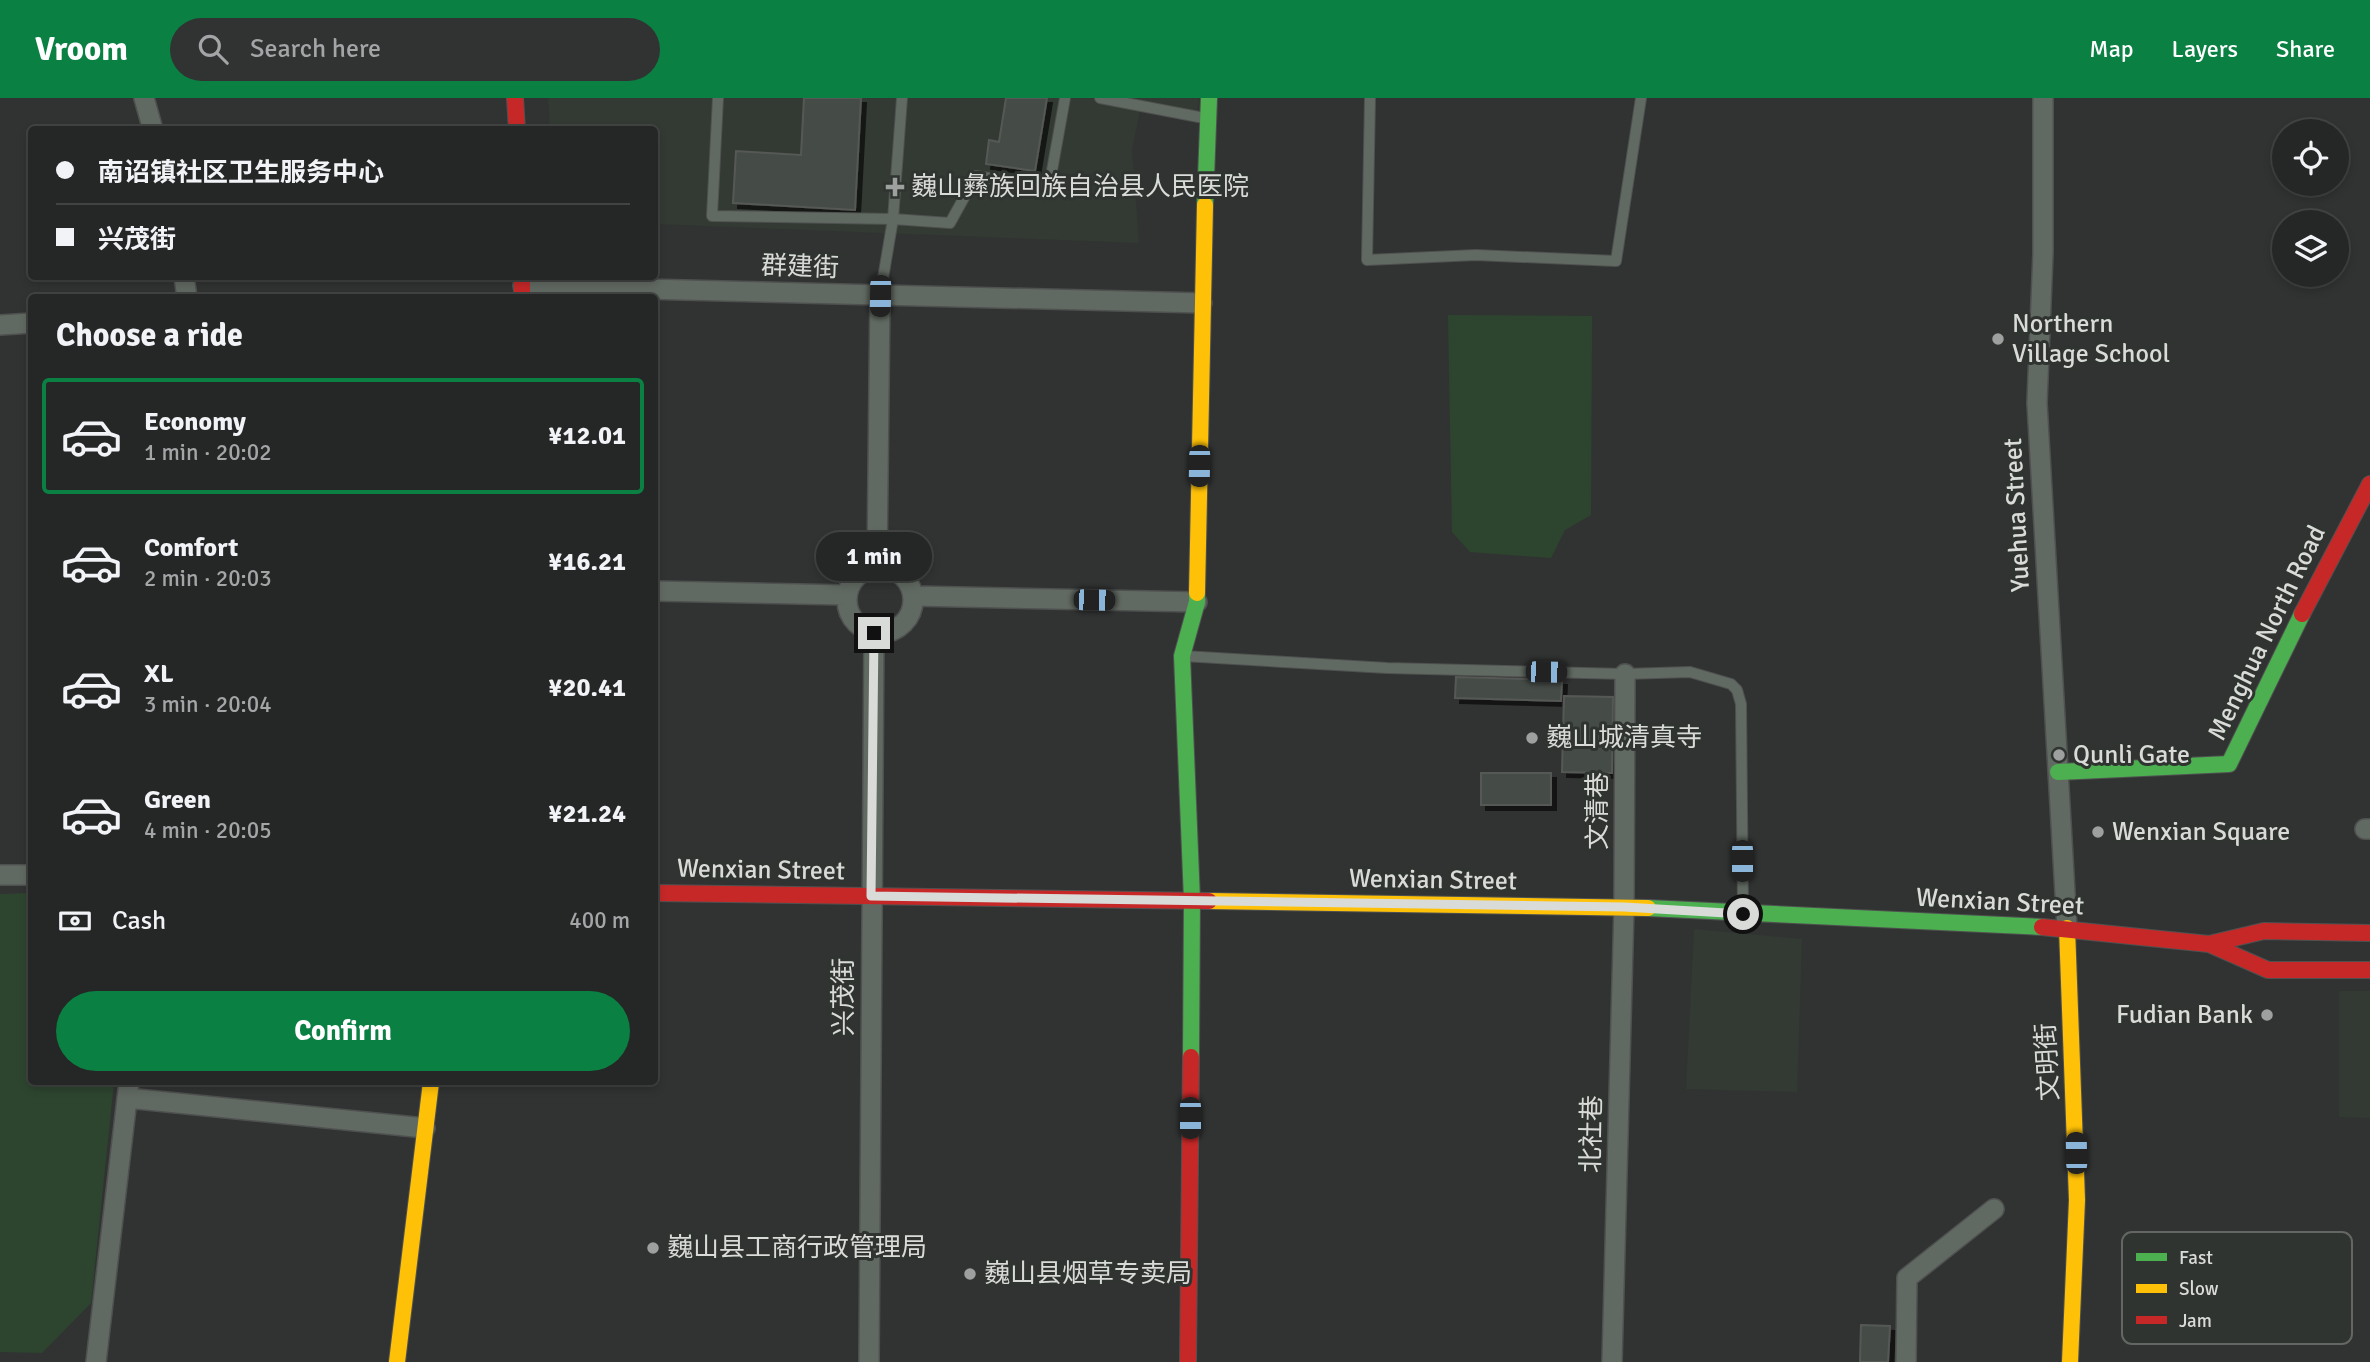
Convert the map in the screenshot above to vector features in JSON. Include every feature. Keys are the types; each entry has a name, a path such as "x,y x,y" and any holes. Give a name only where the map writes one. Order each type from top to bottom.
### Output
{"main road":[{"path":"515,98 517,126"},
{"path":"1188,1362 1192,900 1182,656 1197,602 1202,303 1209,98"},
{"name":"Menghua North Road","path":"2058,772 2229,764 2320,576 2370,484"},
{"name":"Wenxian Street","path":"658,893 1624,907 2067,928 2209,944 2268,970 2370,970"},
{"name":"文明街","path":"2067,928 2077,1201 2070,1362"},
{"name":"Wenxian Street","path":"2209,944 2264,931 2370,933"},
{"path":"397,1362 431,1085"}],"street":[{"path":"144,98 152,126"},
{"name":"Yuehua Street","path":"2043,98 2043,253 2037,403 2067,928"},
{"name":"群建街","path":"522,287 1202,303"},
{"path":"877,566 880,296"},
{"path":"0,325 28,323"},
{"path":"877,566 897,571 905,578 913,596 913,606 903,624 884,633 864,630 850,615 846,595 854,579 868,568 877,566"},
{"path":"658,591 846,595"},
{"path":"913,596 1197,602"},
{"name":"兴茂街","path":"869,1362 874,633"},
{"name":"文清巷","path":"1624,907 1625,674"},
{"path":"0,875 28,875"},
{"name":"北社巷","path":"1612,1362 1624,907"},
{"path":"96,1362 128,1090 425,1128"},
{"path":"1906,1362 1907,1278 1994,1209"}],"lane":[{"path":"718,98 712,216 893,219 950,223 976,176 1049,187 1065,98"},
{"path":"880,296 893,219 902,98"},
{"path":"1100,98 1208,119"},
{"path":"1370,98 1367,260 1476,255 1616,261 1641,98"},
{"path":"1182,656 1387,668 1625,674 1690,671 1731,684 1737,690 1741,704 1743,914"}],"shaded area":[{"name":"巍山彝族回族自治县人民医院","path":"548,98 1199,98 1196,117 1140,110 1132,150 1139,243 658,224 658,126 550,126"},
{"path":"1694,929 1802,939 1797,1092 1686,1089"},
{"path":"2339,991 2370,991 2370,1118 2339,1117"}],"green space":[{"path":"1448,315 1592,316 1591,515 1565,530 1551,558 1470,552 1452,532"},
{"path":"28,893 28,1085 114,1085 91,1303 42,1353 0,1352 0,894"}],"building":[{"path":"804,98 861,98 855,210 733,203 736,151 801,155"},
{"path":"1006,98 1047,98 1035,171 986,164 989,140 999,142"},
{"path":"1456,677 1562,680 1561,701 1455,698"},
{"path":"1564,696 1613,697 1612,773 1562,772"},
{"path":"1481,773 1551,773 1551,805 1481,805"},
{"path":"1861,1325 1890,1326 1888,1362 1860,1362"}],"traffic: fast":[{"path":"1205,205 1209,98"},
{"path":"1191,1057 1192,900 1182,656 1197,593"},
{"path":"2058,772 2229,764 2302,614"},
{"path":"1648,908 2042,927"}],"traffic: slow":[{"path":"1197,593 1205,205"},
{"path":"1209,901 1648,908"},
{"path":"2067,928 2077,1200 2070,1362"},
{"path":"397,1362 431,1085"}],"traffic: jam":[{"path":"515,98 517,126"},
{"path":"522,280 522,294"},
{"path":"2302,614 2370,484"},
{"path":"658,893 1209,901"},
{"path":"2042,927 2209,944 2268,970 2370,970"},
{"path":"2209,944 2264,931 2370,933"},
{"path":"1188,1362 1191,1057"}],"place":[{"name":"巍山彝族回族自治县人民医院","path":"895,187"},
{"name":"Northern Village School","path":"1998,339"},
{"name":"巍山城清真寺","path":"1532,738"},
{"name":"Qunli Gate","path":"2059,755"},
{"name":"Wenxian Square","path":"2098,832"},
{"name":"Fudian Bank","path":"2267,1015"},
{"name":"巍山县工商行政管理局","path":"653,1248"},
{"name":"巍山县烟草专卖局","path":"970,1274"}],"route":[{"path":"874,633 871,896 1624,907 1743,914"}]}
